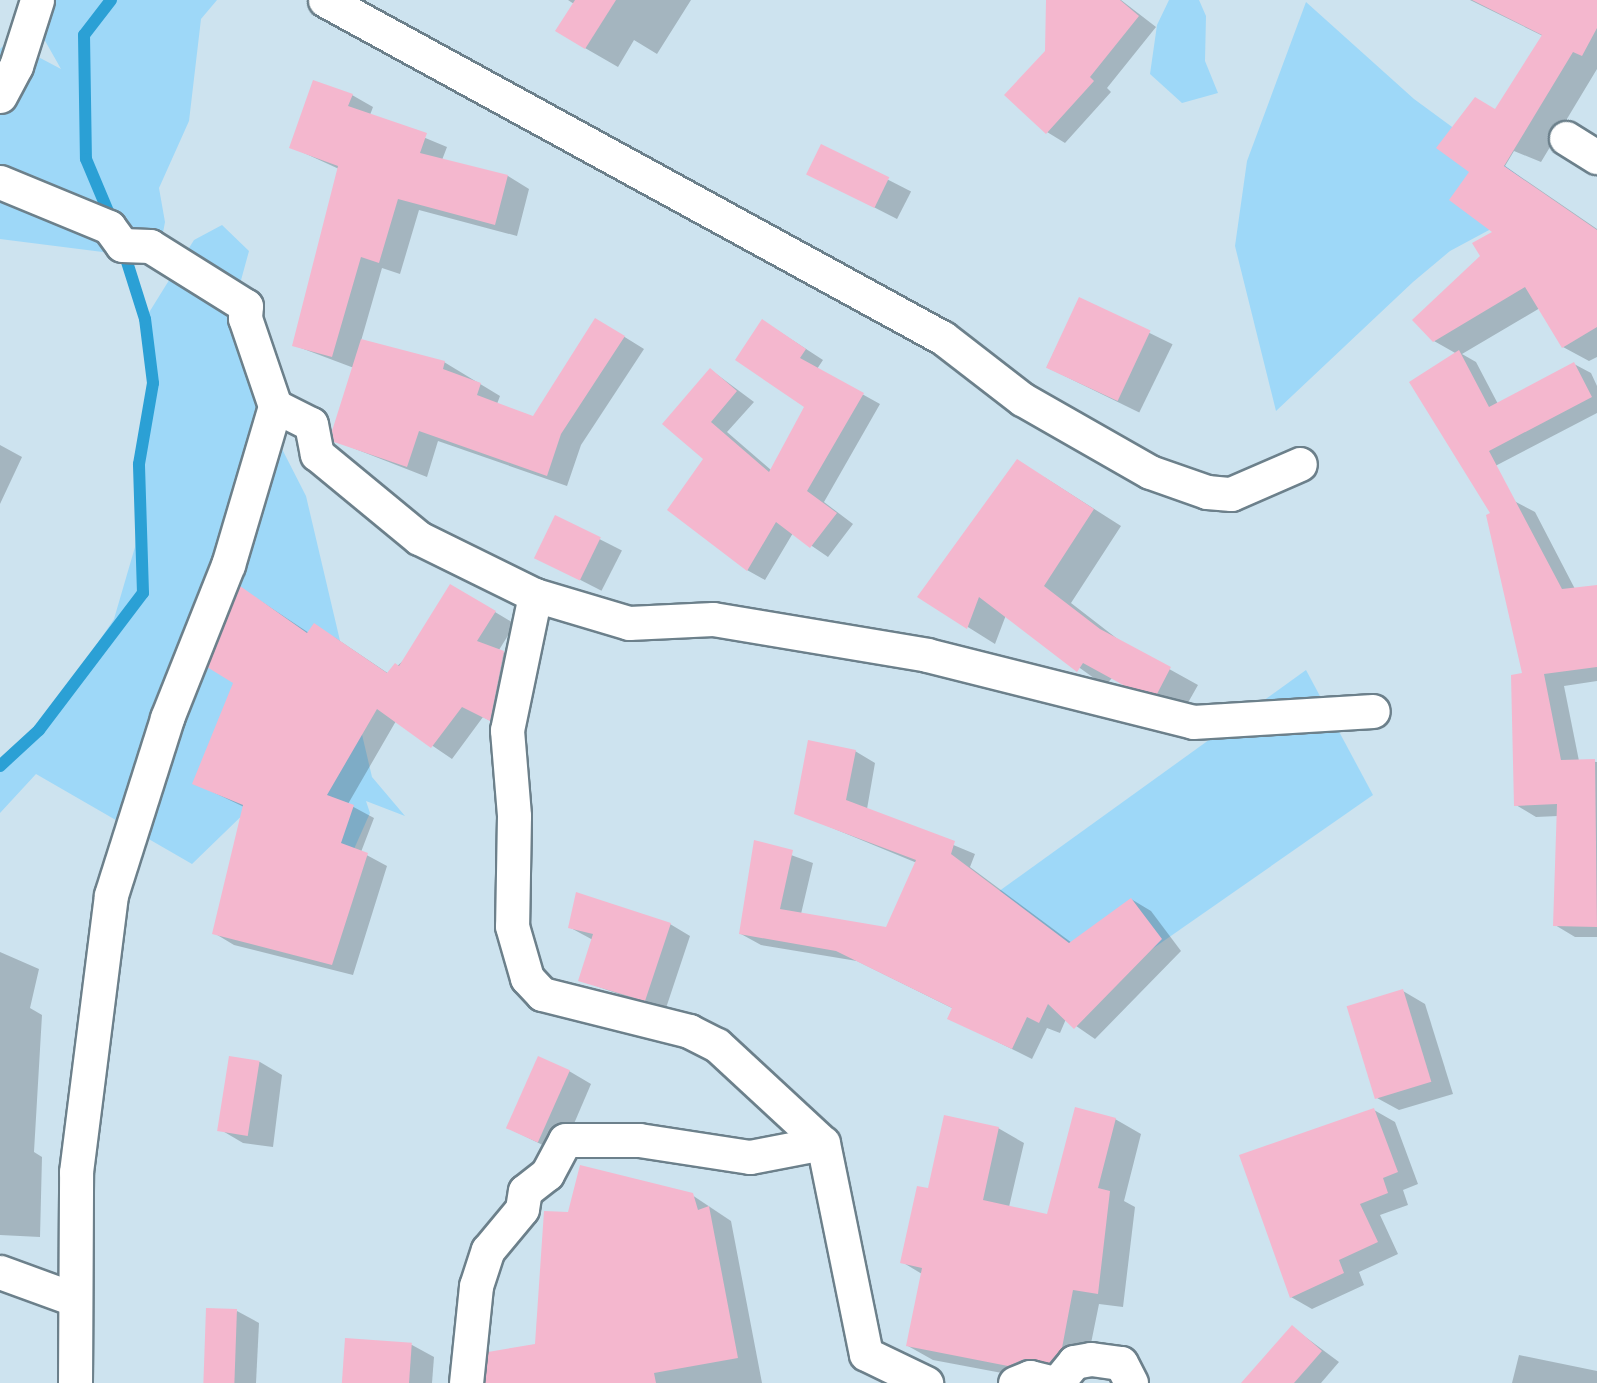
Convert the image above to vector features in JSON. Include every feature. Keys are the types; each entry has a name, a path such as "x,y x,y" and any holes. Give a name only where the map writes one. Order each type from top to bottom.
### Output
{"street":[{"path":"0,96 16,66 36,0"},
{"path":"325,0 943,338 1022,399 1150,472 1207,492 1231,494 1300,464"},
{"path":"1566,138 1597,157"},
{"path":"0,182 109,226 122,245 150,246 246,306 245,318 275,406 228,565 167,718 111,895 76,1172 75,1383"},
{"path":"275,406 311,424 317,454 419,538 535,595 629,623 713,619 927,655 1193,722 1373,711"},
{"path":"535,595 507,730 514,816 512,926 527,978 542,994 689,1031 717,1045 823,1143 866,1369 926,1383"},
{"path":"466,1383 476,1286 488,1250 522,1209 525,1191 547,1174 565,1140 639,1140 750,1157 823,1143"},
{"path":"0,1272 74,1299"},
{"path":"1015,1383 1030,1377 1056,1383 1074,1362 1091,1359 1121,1363 1131,1383"}],"shaded area":[{"path":"22,0 217,0 201,19 189,121 159,188 165,222 158,259 0,239 0,49 8,41 61,69"},
{"path":"1169,0 1199,0 1206,16 1205,61 1218,93 1182,103 1150,74 1157,25"},
{"path":"1306,2 1414,99 1534,187 1491,229 1450,251 1413,282 1276,411 1235,246 1247,161"},
{"path":"222,225 249,251 232,313 256,398 306,496 372,777 405,816 366,801 370,813 354,849 337,864 289,770 192,864 36,774 0,813 0,766 39,730 114,619 135,547 139,464 153,383 145,319 194,240"},
{"path":"1306,670 1373,795 1066,1009 966,915"}],"building":[{"path":"575,0 616,0 585,49 555,31"},
{"path":"1046,0 1120,0 1139,16 1090,77 1094,81 1046,134 1004,95 1045,51"},
{"path":"1472,0 1597,0 1597,28 1582,56 1573,52 1504,166 1597,230 1597,327 1562,348 1525,287 1433,342 1412,320 1480,256 1472,243 1492,232 1449,200 1469,172 1436,148 1475,97 1495,109 1542,35"},
{"path":"313,80 353,94 348,106 427,133 420,153 508,175 495,225 398,199 379,263 361,257 332,357 292,346 338,166 289,148"},
{"path":"821,144 889,177 874,208 806,175"},
{"path":"1079,297 1151,330 1118,401 1046,368"},
{"path":"595,318 625,336 561,434 547,476 419,431 407,467 334,442 332,431 361,339 445,361 443,369 481,383 477,395 533,416"},
{"path":"762,319 806,349 800,358 864,393 807,491 837,513 810,548 776,522 747,571 667,510 703,459 662,424 710,368 737,391 711,422 769,472 804,407 735,360"},
{"path":"1459,350 1489,407 1574,362 1592,397 1489,451 1562,589 1597,585 1597,667 1544,674 1561,760 1595,759 1597,927 1553,926 1557,804 1514,806 1511,675 1522,673 1486,515 1490,513 1409,382"},
{"path":"1017,459 1094,509 1044,586 1100,629 1171,667 1157,694 1125,686 1083,663 1077,672 979,597 967,629 917,597"},
{"path":"555,515 601,537 580,580 534,558"},
{"path":"450,584 496,611 477,641 504,651 490,721 462,707 431,748 377,709 327,795 354,805 341,843 368,853 332,965 212,934 243,805 192,784 233,683 207,667 240,586 307,633 314,623 387,673 395,663 399,666"},
{"path":"808,740 856,750 846,800 955,841 951,854 1069,943 1131,898 1162,939 1074,1029 1048,1004 1039,1023 1027,1017 1012,1049 947,1019 952,1008 836,951 739,934 754,840 793,850 780,909 886,927 916,860 794,814"},
{"path":"576,892 671,923 645,1001 578,981 593,934 568,928"},
{"path":"1403,989 1431,1082 1375,1099 1347,1006"},
{"path":"229,1056 260,1061 248,1136 217,1131"},
{"path":"538,1056 570,1070 538,1142 506,1128"},
{"path":"1075,1107 1116,1118 1098,1188 1110,1191 1098,1294 1073,1290 1062,1348 1049,1363 1024,1359 1008,1366 906,1346 922,1268 900,1263 917,1186 928,1188 944,1115 999,1127 983,1200 1047,1214"},
{"path":"1374,1108 1398,1172 1383,1178 1388,1193 1360,1204 1378,1242 1339,1260 1344,1273 1290,1298 1239,1155"},
{"path":"580,1165 693,1193 698,1210 709,1206 738,1358 654,1373 656,1383 485,1383 488,1352 535,1344 544,1211 568,1212"},
{"path":"206,1308 237,1309 234,1383 203,1383"},
{"path":"1292,1325 1322,1351 1294,1383 1241,1383"},
{"path":"345,1338 412,1343 409,1383 342,1383"}],"waterway":[{"path":"111,0 84,35 86,159 112,221"},
{"path":"0,766 39,730 143,593 139,464 153,383 145,319 122,246"}]}
